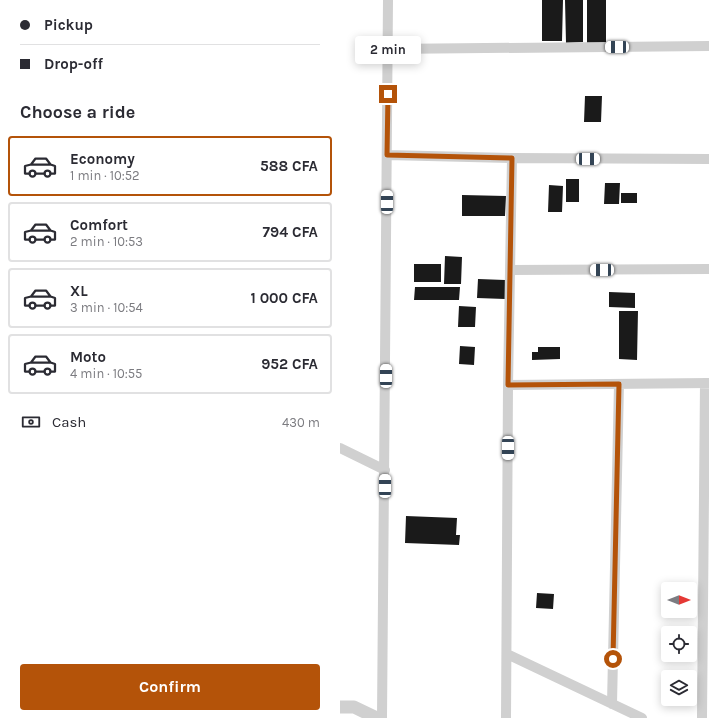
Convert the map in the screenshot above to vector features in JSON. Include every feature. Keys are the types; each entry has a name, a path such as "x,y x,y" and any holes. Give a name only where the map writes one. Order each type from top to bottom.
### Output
{"street":[{"path":"382,718 388,0"},
{"path":"388,49 709,46"},
{"path":"387,155 512,158 709,159"},
{"path":"506,718 508,385 512,158"},
{"path":"510,270 709,269"},
{"path":"508,385 707,383 702,718"},
{"path":"612,704 619,384"},
{"path":"340,448 385,470"},
{"path":"507,654 642,718"},
{"path":"340,708 354,707 377,718"}],"building":[{"path":"542,0 563,0 562,41 542,41"},
{"path":"565,0 583,0 583,42 566,43"},
{"path":"587,0 606,0 606,43 587,43"},
{"path":"585,96 602,96 601,122 584,122"},
{"path":"566,179 579,179 579,202 566,202"},
{"path":"605,183 620,183 619,204 604,204"},
{"path":"549,185 563,186 562,212 548,212"},
{"path":"621,193 637,193 637,203 621,203"},
{"path":"462,195 506,196 505,216 462,216"},
{"path":"445,256 462,257 461,284 444,284"},
{"path":"414,264 441,264 441,282 414,282"},
{"path":"478,279 505,280 505,299 477,298"},
{"path":"415,287 460,287 459,300 414,300"},
{"path":"609,292 635,293 635,308 609,307"},
{"path":"459,306 476,307 475,327 458,327"},
{"path":"619,311 638,311 637,360 619,359"},
{"path":"460,346 475,347 474,365 459,364"},
{"path":"538,347 560,347 560,359 532,360 532,352 538,352"},
{"path":"406,516 457,518 456,535 460,535 459,545 405,543"},
{"path":"537,593 554,594 553,609 536,608"}],"route":[{"path":"388,94 387,155 512,158 508,385 619,384 613,659"}]}
